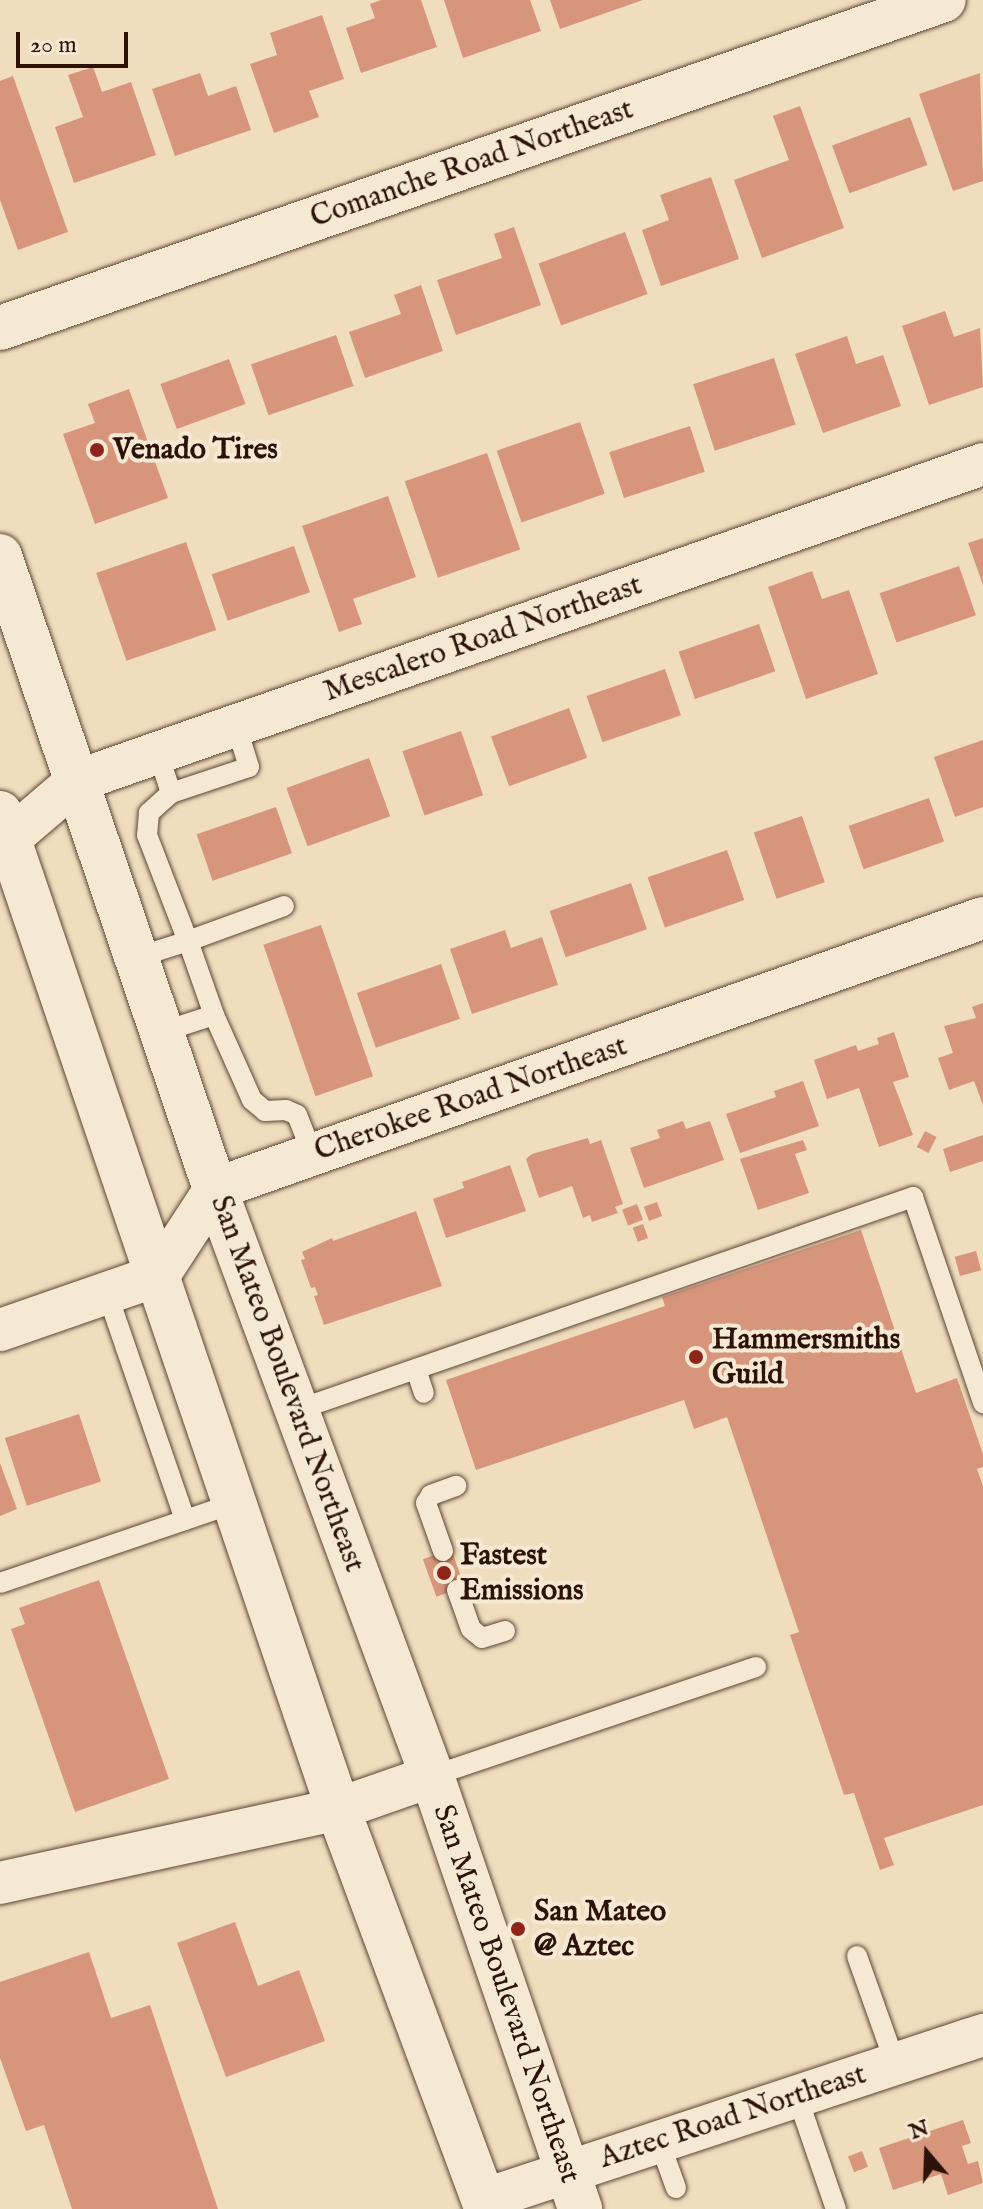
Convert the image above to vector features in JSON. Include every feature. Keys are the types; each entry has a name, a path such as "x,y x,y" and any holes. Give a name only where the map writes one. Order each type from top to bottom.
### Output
{"main road":[{"name":"Comanche Road Northeast","path":"0,328 944,0"},
{"name":"San Mateo Boulevard Northeast","path":"0,556 215,1189 432,1776 573,2190"},
{"path":"3,831 159,1275 338,1809 485,2204"}],"street":[{"name":"Mescalero Road Northeast","path":"3,831 77,781 983,464"},
{"name":"Cherokee Road Northeast","path":"215,1189 983,918"},
{"path":"0,1330 159,1275 215,1189"},
{"path":"0,1883 338,1809 432,1776"},
{"name":"Aztec Road Northeast","path":"485,2204 573,2190 659,2141 983,2035"}],"lane":[{"path":"236,725 249,767 171,793 149,813 147,835 214,1015 252,1100 265,1111 286,1110 297,1115 313,1155"},
{"path":"158,753 171,793"},
{"path":"138,957 284,906"},
{"path":"162,1032 214,1015"},
{"path":"297,1410 913,1197 983,1403"},
{"path":"107,1293 185,1520"},
{"path":"416,1369 424,1393"},
{"path":"443,1551 426,1503 431,1495 456,1486"},
{"path":"0,1583 235,1503"},
{"path":"457,1590 471,1629 482,1638 505,1631"},
{"path":"432,1776 756,1667"},
{"path":"857,1956 895,2063"},
{"path":"797,2096 817,2183 836,2209"},
{"path":"659,2141 676,2188"}],"building":[{"path":"381,0 421,0 437,47 361,73 346,28 375,18 370,4"},
{"path":"444,0 530,0 541,31 463,58"},
{"path":"550,0 643,0 560,29"},
{"path":"322,15 344,79 309,91 319,117 274,133 250,64 277,55 270,33"},
{"path":"93,67 102,92 131,82 156,155 74,183 55,127 83,117 68,75"},
{"path":"200,73 208,96 236,86 251,130 175,156 152,89"},
{"path":"980,73 983,181 953,191 919,94"},
{"path":"13,76 68,232 18,250 0,200 0,81"},
{"path":"800,106 844,228 762,258 734,180 789,160 773,116"},
{"path":"910,117 927,165 849,193 832,145"},
{"path":"711,177 739,259 661,286 642,230 669,220 660,195"},
{"path":"514,227 541,305 456,335 437,280 502,258 494,234"},
{"path":"625,232 648,294 561,325 539,263"},
{"path":"421,285 443,351 365,378 349,332 401,314 394,295"},
{"path":"945,311 954,337 980,328 983,387 929,405 902,326"},
{"path":"336,335 354,386 268,415 251,364"},
{"path":"847,336 856,364 883,355 901,406 823,433 795,354"},
{"path":"774,358 796,425 715,451 693,384"},
{"path":"229,359 245,404 177,429 160,384"},
{"path":"129,389 168,498 95,524 63,434 95,423 88,404"},
{"path":"580,422 605,494 522,523 497,451"},
{"path":"690,426 705,472 624,498 609,452"},
{"path":"487,453 520,549 438,578 405,481"},
{"path":"388,496 416,577 353,599 362,624 339,632 302,526"},
{"path":"983,538 983,585 968,543"},
{"path":"186,542 216,630 126,661 96,573"},
{"path":"294,546 310,592 228,621 212,574"},
{"path":"959,566 976,615 897,643 880,593"},
{"path":"812,571 822,599 849,590 878,674 806,699 768,587"},
{"path":"759,624 775,671 695,699 679,652"},
{"path":"665,669 681,715 602,742 587,696"},
{"path":"569,708 587,758 509,786 491,736"},
{"path":"461,731 483,795 425,815 402,751"},
{"path":"983,740 983,807 955,817 934,757"},
{"path":"369,758 390,816 308,846 286,788"},
{"path":"929,798 944,841 864,869 849,826"},
{"path":"276,807 292,853 213,881 197,834"},
{"path":"802,816 825,882 777,899 754,833"},
{"path":"727,850 744,900 665,927 648,877"},
{"path":"631,883 647,929 566,957 550,911"},
{"path":"321,925 373,1076 315,1096 263,945"},
{"path":"505,930 511,948 542,937 558,985 472,1014 450,949"},
{"path":"441,964 460,1019 376,1048 357,993"},
{"path":"983,1003 983,1105 974,1081 949,1090 938,1058 953,1053 944,1026 976,1018 972,1007"},
{"path":"894,1032 909,1077 893,1082 913,1135 879,1147 859,1088 827,1099 814,1060 856,1045 858,1051 879,1044 877,1038"},
{"path":"803,1081 819,1126 740,1153 726,1114 776,1097 774,1091"},
{"path":"683,1121 686,1129 710,1121 724,1160 644,1188 630,1148 660,1138 657,1130"},
{"path":"925,1131 937,1137 928,1153 917,1147"},
{"path":"983,1135 983,1161 950,1172 943,1149"},
{"path":"588,1138 590,1144 601,1140 623,1204 615,1207 618,1213 592,1222 590,1215 583,1218 572,1186 539,1198 526,1159 532,1154"},
{"path":"803,1140 807,1150 795,1154 809,1193 758,1210 740,1159"},
{"path":"510,1165 526,1211 446,1238 433,1199 464,1188 462,1182"},
{"path":"657,1202 662,1216 649,1221 644,1207"},
{"path":"637,1204 643,1220 628,1226 622,1210"},
{"path":"416,1211 442,1286 324,1325 314,1296 318,1295 315,1287 311,1288 301,1260 305,1259 302,1252 332,1238 333,1241"},
{"path":"643,1224 648,1238 638,1242 633,1228"},
{"path":"861,1230 916,1393 957,1378 983,1454 983,1467 977,1469 983,1486 983,1805 884,1838 894,1865 880,1870 854,1793 844,1795 790,1635 799,1632 727,1417 694,1429 684,1400 476,1470 446,1380 665,1306 662,1297"},
{"path":"976,1251 981,1270 960,1276 955,1257"},
{"path":"79,1414 101,1482 27,1506 5,1438"},
{"path":"0,1463 17,1509 0,1516"},
{"name":"Fastest Emissions","path":"451,1549 465,1587 436,1597 423,1559"},
{"path":"99,1580 169,1779 75,1812 11,1629 25,1624 19,1608"},
{"path":"235,1922 258,1986 299,1970 325,2041 226,2077 177,1943"},
{"path":"89,1952 111,2018 150,2005 218,2209 72,2209 44,2125 26,2131 0,2058 0,1982"},
{"path":"963,2120 971,2143 962,2146 968,2164 978,2161 983,2183 948,2195 941,2174 893,2190 879,2148"},
{"path":"862,2151 868,2167 854,2172 848,2156"}],"place":[{"name":"Venado Tires","path":"97,450"},
{"name":"Hammersmiths Guild","path":"696,1357"},
{"name":"Fastest Emissions","path":"444,1573"},
{"name":"San Mateo @ Aztec","path":"518,1929"}]}
